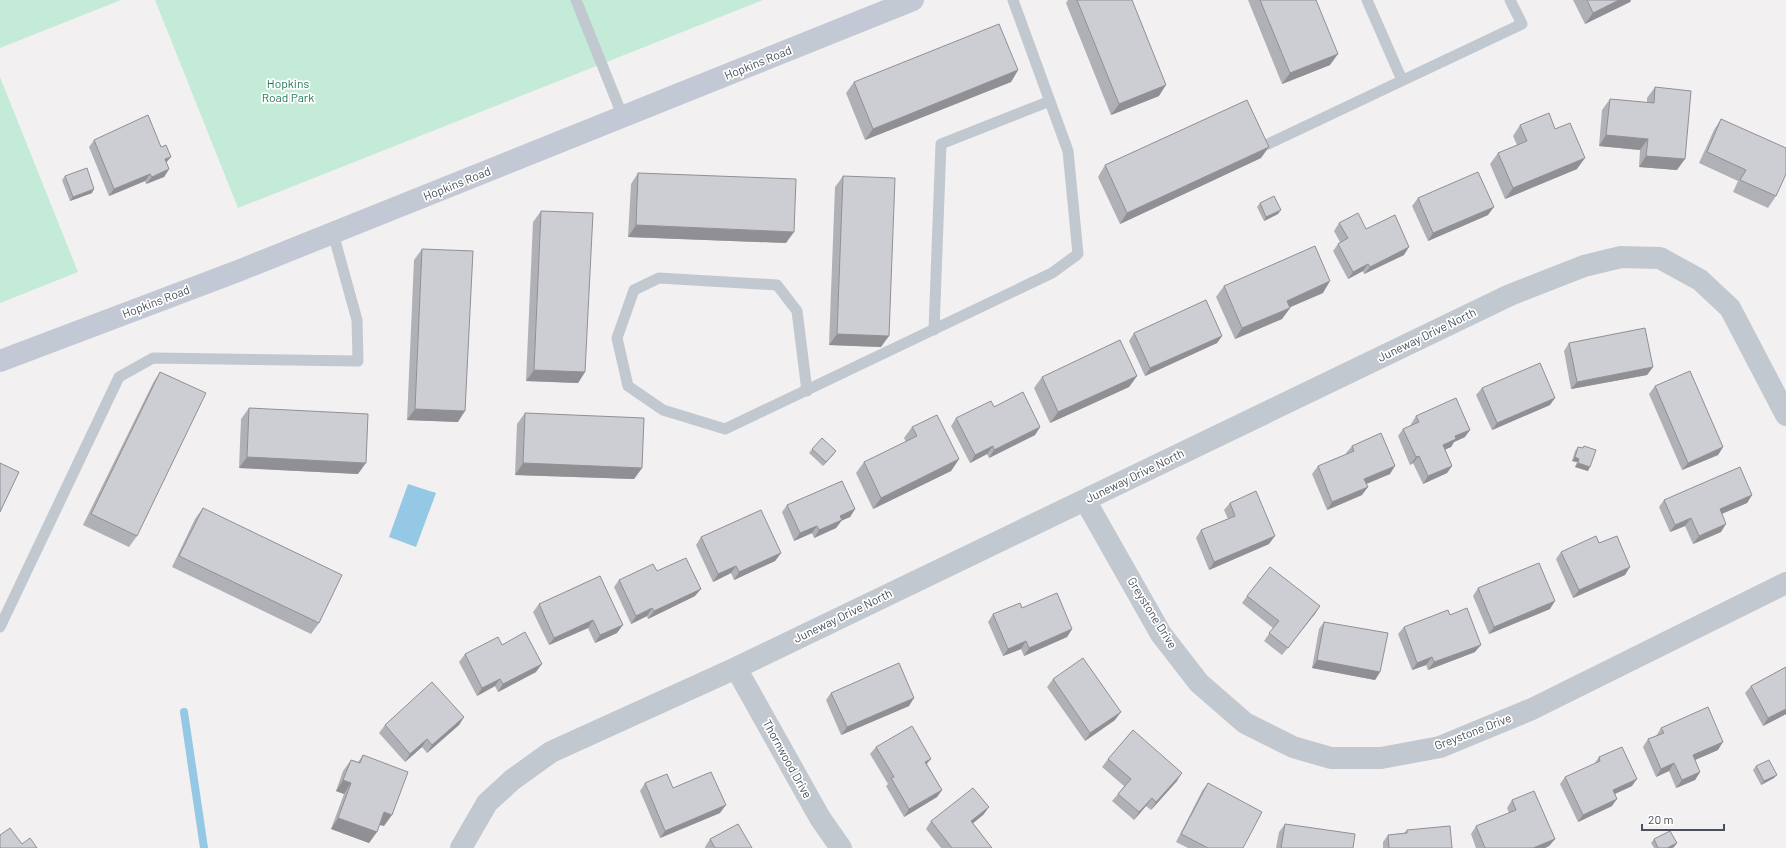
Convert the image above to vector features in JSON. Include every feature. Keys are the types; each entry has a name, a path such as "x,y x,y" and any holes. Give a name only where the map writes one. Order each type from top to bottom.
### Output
{"street":[{"name":"Hopkins Road","path":"0,361 238,271 912,0"},
{"name":"Juneway Drive North","path":"461,848 487,803 512,780 551,752 736,668 1510,295 1584,266 1621,257 1660,258 1700,280 1730,308 1779,384 1786,415"},
{"name":"Greystone Drive","path":"1085,500 1161,634 1199,682 1245,723 1293,747 1331,758 1381,758 1440,747 1532,709 1786,584"},
{"name":"Thornwood Drive","path":"736,668 820,818 841,848"}],"lane":[{"path":"576,0 624,117"},
{"path":"807,390 797,311 777,285 659,278 634,290 617,338 628,386 663,410 725,429 1052,274 1078,254 1068,151 1013,0"},
{"path":"1368,0 1402,80"},
{"path":"1268,144 1522,24 1510,0"},
{"path":"934,330 941,144 1050,101"},
{"path":"0,627 118,377 152,358 358,361 357,320 333,233"}],"green space":[{"path":"0,0 121,0 0,48"},
{"name":"Hopkins Road Park","path":"155,0 763,0 238,208"},
{"path":"0,77 78,272 0,303"}],"water":[{"path":"408,484 436,493 416,547 389,537"}],"building":[{"path":"1077,0 1132,0 1166,85 1119,104"},
{"path":"1260,0 1316,0 1338,54 1290,73"},
{"path":"1587,0 1619,0 1593,13"},
{"path":"999,24 1018,70 873,129 854,82"},
{"path":"1655,87 1691,91 1685,159 1646,156 1648,139 1606,135 1610,99 1654,103"},
{"path":"1247,100 1269,147 1127,213 1105,165"},
{"path":"1549,113 1555,129 1570,123 1585,158 1513,188 1498,153 1527,141 1520,125"},
{"path":"148,115 161,147 166,145 171,157 165,159 169,169 152,177 150,174 114,189 94,140"},
{"path":"1721,119 1786,148 1786,174 1776,196 1740,180 1746,170 1707,152"},
{"path":"87,168 94,189 73,197 65,176"},
{"path":"1478,172 1494,207 1433,233 1418,198"},
{"path":"638,173 796,179 794,232 636,225"},
{"path":"843,176 895,178 889,336 837,334"},
{"path":"1274,196 1281,210 1266,217 1260,203"},
{"path":"541,211 593,213 585,372 534,370"},
{"path":"1358,213 1366,229 1395,215 1409,247 1370,267 1368,264 1353,272 1338,244 1348,238 1339,223"},
{"path":"1315,246 1330,281 1287,301 1290,308 1242,328 1224,286"},
{"path":"422,249 473,251 465,411 415,409"},
{"path":"1206,300 1222,336 1150,368 1134,333"},
{"path":"1645,328 1653,367 1577,382 1569,343"},
{"path":"1120,340 1137,376 1058,412 1042,377"},
{"path":"1540,363 1555,398 1497,423 1482,388"},
{"path":"1690,371 1723,447 1688,463 1655,386"},
{"path":"160,372 206,393 137,536 91,514"},
{"path":"1023,392 1040,427 994,450 993,446 975,455 956,418 991,401 994,407"},
{"path":"1456,398 1470,430 1455,436 1456,439 1443,445 1452,466 1428,476 1419,456 1416,457 1403,429 1419,422 1416,416"},
{"path":"249,408 368,414 366,463 247,457"},
{"path":"525,413 644,418 642,468 523,463"},
{"path":"937,415 959,459 881,498 864,462 917,436 912,427"},
{"path":"1381,433 1395,466 1364,479 1368,487 1332,502 1318,466 1354,451 1352,446"},
{"path":"822,438 836,451 826,462 812,449"},
{"path":"1584,446 1596,450 1590,467 1578,463 1579,459 1575,457 1578,447 1583,448"},
{"path":"0,463 19,472 0,512"},
{"path":"1740,467 1752,495 1720,509 1726,524 1699,536 1691,518 1675,525 1664,500"},
{"path":"842,481 855,509 840,516 842,520 819,530 817,526 800,533 787,505"},
{"path":"1256,491 1275,536 1214,562 1201,530 1235,516 1230,503"},
{"path":"203,508 342,575 319,623 179,556"},
{"path":"761,510 781,553 739,572 736,566 718,574 701,537"},
{"path":"1596,536 1599,543 1617,536 1630,567 1579,590 1561,552"},
{"path":"686,558 701,589 654,611 652,608 636,616 619,580 653,564 657,571"},
{"path":"1539,563 1555,601 1494,627 1478,588"},
{"path":"1270,567 1320,606 1288,648 1269,633 1279,621 1247,596"},
{"path":"600,576 623,625 600,635 593,620 554,638 539,604"},
{"path":"1057,593 1072,629 1029,648 1026,641 1008,649 993,614 1020,603 1022,608"},
{"path":"1467,608 1481,645 1434,662 1432,657 1417,663 1404,627 1448,610 1450,615"},
{"path":"1324,622 1388,633 1380,672 1317,660"},
{"path":"525,632 542,664 503,684 500,679 482,688 465,654 498,637 502,645"},
{"path":"1083,658 1121,712 1090,733 1053,679"},
{"path":"899,663 914,698 847,727 831,693"},
{"path":"1786,667 1786,709 1768,718 1751,686"},
{"path":"432,682 464,717 432,745 427,739 410,754 385,725"},
{"path":"1708,707 1723,742 1693,755 1700,772 1682,780 1674,763 1661,769 1648,739 1664,733 1661,728"},
{"path":"912,726 931,759 925,762 942,790 909,809 891,778 894,777 876,747"},
{"path":"1133,730 1182,773 1156,802 1152,798 1139,812 1118,794 1131,779 1108,759"},
{"path":"1622,747 1637,779 1613,790 1617,799 1583,815 1565,777 1600,761 1599,757"},
{"path":"363,755 408,772 392,815 384,812 377,832 338,818 351,783 343,780 351,760 360,763"},
{"path":"1769,760 1777,775 1764,781 1756,766"},
{"path":"711,772 726,805 665,831 645,783 667,774 673,788"},
{"path":"1208,783 1262,812 1243,848 1208,848 1181,834"},
{"path":"973,788 989,807 971,821 992,848 952,848 931,821"},
{"path":"1534,791 1555,839 1533,848 1485,848 1476,826 1516,810 1512,800"},
{"path":"738,824 752,848 715,848 710,839"},
{"path":"1285,824 1355,834 1353,848 1281,848"},
{"path":"1450,826 1452,848 1389,848 1388,835 1407,833 1407,830"},
{"path":"10,828 22,844 30,838 37,848 0,848 0,835"},
{"path":"1670,831 1677,843 1667,848 1658,848 1654,839"}],"waterway":[{"path":"184,712 204,848"}]}
